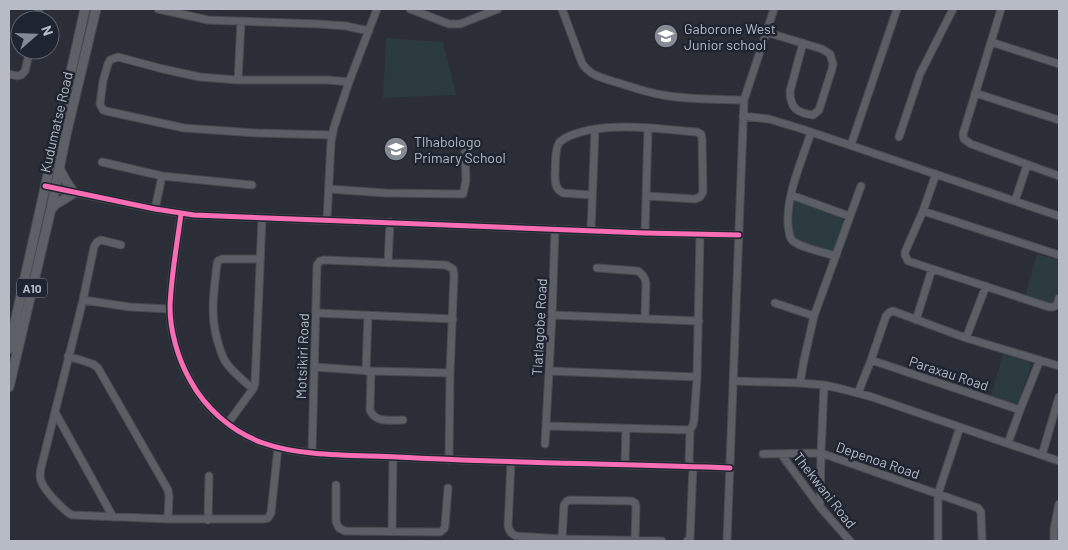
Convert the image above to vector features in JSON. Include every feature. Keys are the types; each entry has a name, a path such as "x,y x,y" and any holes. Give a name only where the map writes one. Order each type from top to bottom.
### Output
{"main road":[{"name":"Kudumatse Road","path":"9,349 85,9"},
{"name":"Kudumatse Road","path":"9,387 96,9"},
{"path":"51,209 74,193 59,168"}],"street":[{"path":"158,9 208,20 319,24 346,26 369,31"},
{"path":"327,220 332,134 349,82 377,9"},
{"path":"410,9 454,25 498,9"},
{"path":"562,9 582,63 591,74 664,95 744,100"},
{"path":"727,541 744,100 774,9"},
{"path":"851,145 897,9"},
{"path":"899,137 923,66 953,9"},
{"path":"1001,9 963,134 964,139 971,144 1059,176"},
{"path":"238,80 241,22"},
{"path":"766,32 803,43 830,54 833,64 819,110 813,115 802,113 795,109 790,97 803,43"},
{"path":"991,42 1059,64"},
{"path":"332,134 257,133 184,128 106,111 103,110 100,104 103,82 108,64 118,57 200,77 238,80 328,80 349,82"},
{"path":"9,74 21,75 25,71 28,60"},
{"path":"975,93 1059,120"},
{"path":"743,116 769,119 811,132 1059,216"},
{"path":"592,195 563,193 557,188 555,181 556,150 564,138 595,129 626,128 648,128 697,132 701,134 703,192 700,196 695,198 647,196"},
{"path":"645,234 648,128"},
{"path":"591,230 595,129"},
{"path":"811,132 791,195 788,217 789,236 798,245 836,256"},
{"path":"329,189 394,193 463,194 466,181 467,148"},
{"path":"102,162 162,176 252,185"},
{"path":"1015,201 1027,165"},
{"path":"936,174 905,255 906,258 912,263 1049,307 1057,305 1059,298"},
{"path":"155,209 162,176"},
{"path":"45,186 181,214 591,230 645,234 739,235"},
{"path":"800,383 814,316 861,186"},
{"path":"791,195 849,216"},
{"path":"923,211 1059,255"},
{"path":"181,214 170,309 179,356 189,379 210,408 228,424 262,442 278,447 312,452 393,457 730,468"},
{"path":"228,424 253,389 256,378 262,218"},
{"path":"390,222 388,263 446,265 450,266 454,271 449,460"},
{"name":"Tlatlagobe Road","path":"545,444 555,229"},
{"path":"687,541 690,539 690,430 694,420 697,377 700,235"},
{"path":"121,245 102,240 94,246 83,300 40,468 39,477 42,484 72,515 208,520 264,519 270,516 278,447"},
{"path":"253,389 232,370 224,359 215,333 212,307 218,261 222,259 260,259"},
{"name":"Motsikiri Road","path":"312,452 317,265 320,261 324,260 388,263"},
{"path":"597,268 642,274 646,283 645,319"},
{"path":"916,320 932,269"},
{"path":"966,338 986,286"},
{"path":"83,300 130,307 170,309"},
{"path":"775,303 814,316"},
{"path":"858,393 886,316 890,312 895,312 966,338 1059,366"},
{"path":"316,313 453,319"},
{"path":"368,315 370,410 377,419 403,420"},
{"path":"552,315 699,321"},
{"path":"68,356 93,364 98,368 168,490 168,519"},
{"name":"Paraxau Road","path":"871,360 1020,410"},
{"path":"1008,444 1040,360"},
{"path":"314,368 450,373"},
{"path":"549,371 697,377"},
{"path":"733,381 824,385 858,393 1059,461"},
{"path":"820,506 824,385"},
{"path":"1042,455 1059,397"},
{"path":"55,412 114,516"},
{"path":"546,426 690,430"},
{"path":"938,541 938,494 960,427"},
{"path":"625,465 626,429"},
{"name":"Depenoa Road","path":"763,454 821,453 978,508 981,510 982,541"},
{"name":"Thekwani Road","path":"782,454 820,506 850,541"},
{"path":"392,531 393,457"},
{"path":"511,462 508,526 510,532 516,536 662,541"},
{"path":"208,520 209,476"},
{"path":"336,485 336,522 339,528 346,531 437,532 446,526 448,488"},
{"path":"562,539 564,505 567,501 631,500 636,506 636,540"},
{"path":"1054,541 1054,529 1059,504"}],"shaded area":[{"path":"386,38 443,42 456,95 383,98"},
{"path":"794,199 843,218 844,223 834,253 799,242 792,233 790,215"},
{"path":"1037,254 1059,260 1059,289 1055,303 1047,303 1025,297"},
{"path":"1003,354 1029,362 1031,365 1018,405 991,396"}],"cycle path":[{"path":"45,186 155,209 194,215 739,235"},
{"path":"181,214 170,307 171,326 178,354 190,380 203,400 230,426 252,438 278,448 311,453 480,461 730,468"}],"place":[{"name":"Gaborone West Junior school","path":"666,36"},
{"name":"Tlhabologo Primary School","path":"396,149"}]}
